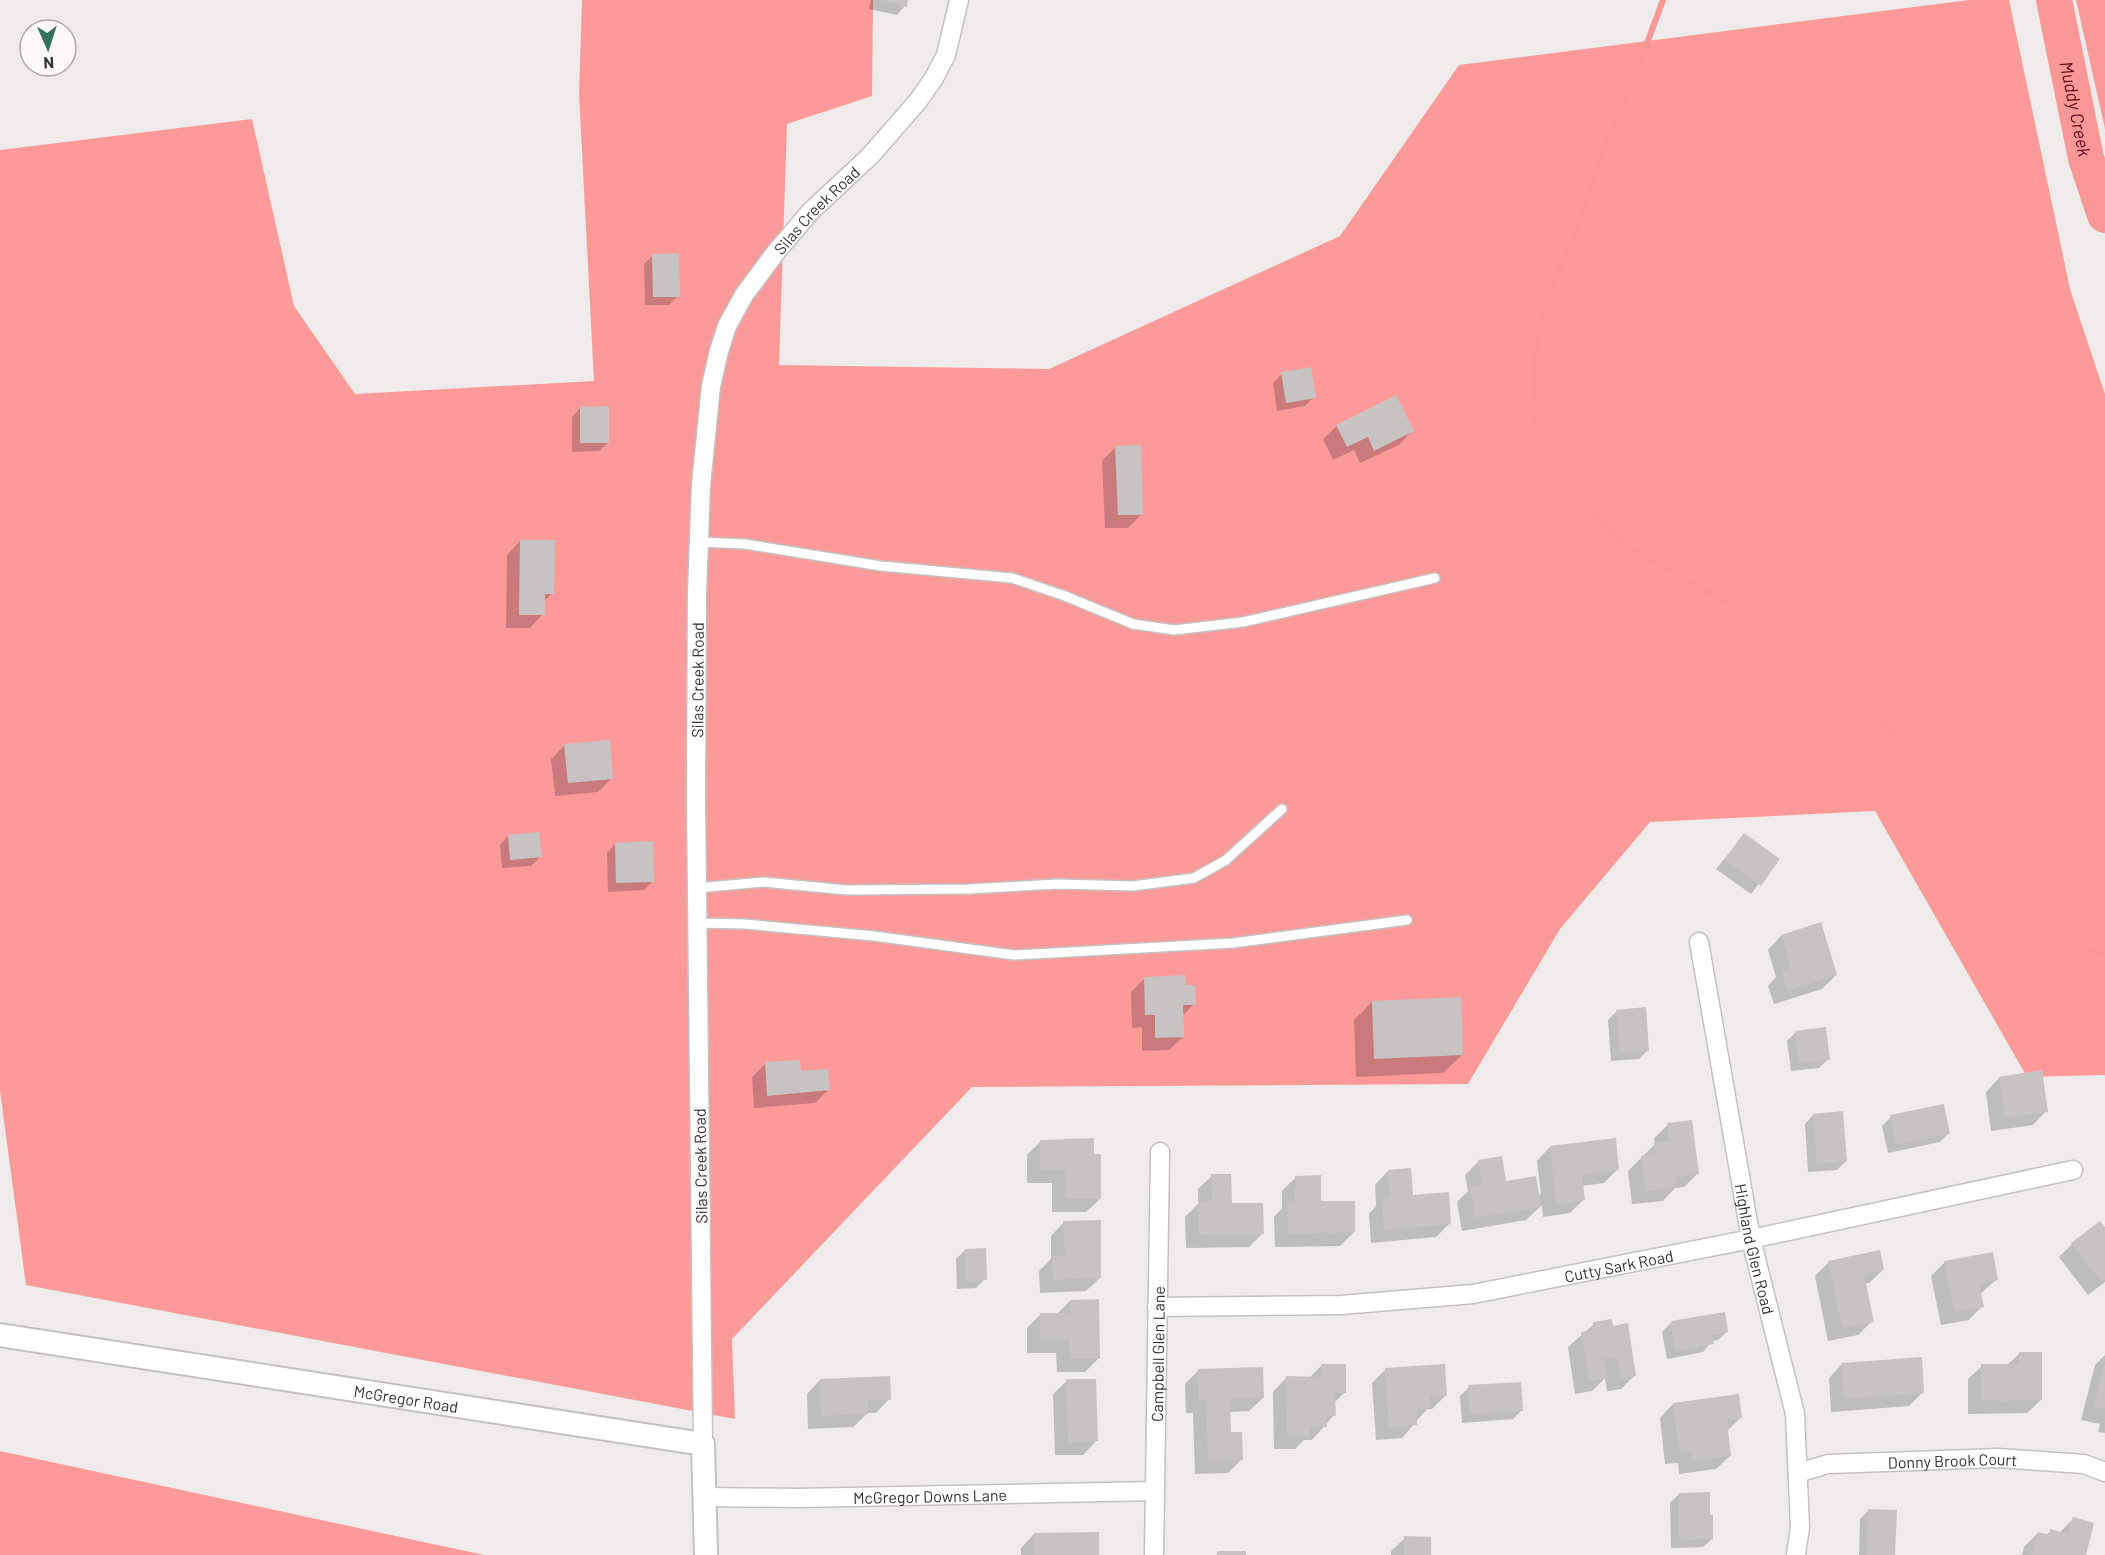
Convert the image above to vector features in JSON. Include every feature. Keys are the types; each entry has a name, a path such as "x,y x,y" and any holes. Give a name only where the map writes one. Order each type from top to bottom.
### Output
{"street":[{"name":"Silas Creek Road","path":"703,1444 697,888 697,620 701,485 711,386 727,326 744,295 776,252 812,211 870,156 918,101 946,55 960,0"},
{"name":"Highland Glen Road","path":"1699,942 1751,1239 1795,1414 1800,1527 1796,1555"},
{"name":"Campbell Glen Lane","path":"1154,1555 1160,1152"},
{"name":"Cutty Sark Road","path":"1157,1307 1341,1305 1473,1294 1751,1239 2073,1170"},
{"name":"McGregor Road","path":"0,1335 703,1444"},
{"path":"703,1444 706,1555"},
{"name":"Donny Brook Court","path":"1798,1473 1828,1464 1998,1458 2084,1464 2105,1472"},
{"name":"McGregor Downs Lane","path":"705,1497 798,1498 1155,1491"}],"lane":[{"path":"699,542 745,544 881,566 1012,578 1065,596 1133,624 1174,630 1243,622 1435,578"},
{"path":"697,888 763,882 847,890 969,889 1058,884 1133,886 1194,878 1226,860 1282,809"},
{"path":"698,923 744,924 874,936 1014,955 1233,943 1407,920"}],"shaded area":[{"path":"582,0 873,0 872,96 787,124 779,365 1049,369 1340,236 1459,65 1969,0 2009,0 2070,289 2105,394 2105,1075 2027,1077 1875,811 1650,822 1560,929 1468,1084 972,1087 732,1339 735,1419 26,1285 0,1091 0,150 252,119 294,306 355,394 594,381 579,94"},
{"path":"2076,0 2105,0 2105,129"},
{"path":"0,1451 484,1555 0,1555"}],"building":[{"path":"880,0 908,0 907,7"},
{"path":"679,253 680,297 653,297 652,254"},
{"path":"1311,367 1316,398 1286,403 1281,372"},
{"path":"1396,395 1414,431 1374,451 1368,437 1347,447 1336,425"},
{"path":"609,406 609,443 580,443 580,407"},
{"path":"1141,445 1143,515 1118,515 1115,446"},
{"path":"520,540 555,540 554,594 545,594 545,615 519,615"},
{"path":"610,740 613,779 568,783 564,744"},
{"path":"539,832 542,857 510,860 508,835"},
{"path":"1744,833 1780,859 1761,886 1724,860"},
{"path":"653,841 654,882 616,883 615,843"},
{"path":"1821,922 1837,975 1787,991 1781,971 1791,968 1781,935"},
{"path":"1185,975 1186,985 1195,985 1196,1005 1183,1005 1184,1037 1155,1038 1155,1015 1145,1015 1144,977"},
{"path":"1461,997 1463,1055 1374,1059 1372,1001"},
{"path":"1646,1007 1649,1051 1620,1053 1616,1010"},
{"path":"1826,1027 1830,1060 1799,1063 1795,1031"},
{"path":"800,1060 801,1071 828,1069 830,1090 767,1096 765,1062"},
{"path":"2042,1070 2048,1112 2005,1118 1999,1077"},
{"path":"1944,1104 1950,1134 1896,1145 1890,1115"},
{"path":"1843,1111 1847,1161 1817,1164 1813,1114"},
{"path":"1692,1120 1699,1174 1676,1177 1678,1187 1646,1191 1641,1156 1655,1154 1654,1143 1669,1141 1667,1123"},
{"path":"1094,1138 1094,1154 1101,1154 1101,1199 1065,1199 1065,1170 1040,1170 1040,1140"},
{"path":"1616,1138 1619,1170 1582,1174 1585,1200 1556,1204 1550,1146"},
{"path":"1502,1156 1506,1181 1536,1176 1541,1207 1475,1218 1470,1187 1483,1185 1478,1160"},
{"path":"1411,1168 1413,1195 1449,1192 1451,1224 1384,1230 1382,1199 1390,1198 1388,1170"},
{"path":"1211,1174 1231,1174 1232,1203 1263,1203 1264,1234 1199,1235 1198,1202 1212,1201"},
{"path":"1321,1175 1321,1201 1355,1201 1355,1232 1288,1234 1287,1201 1295,1201 1295,1176"},
{"path":"1101,1220 1101,1278 1053,1280 1052,1256 1065,1256 1063,1221"},
{"path":"2100,1221 2105,1227 2105,1280 2102,1282 2071,1243"},
{"path":"986,1248 987,1280 965,1281 965,1249"},
{"path":"1880,1250 1884,1270 1864,1274 1874,1322 1842,1328 1828,1261"},
{"path":"1993,1252 1998,1280 1979,1284 1984,1307 1954,1312 1944,1261"},
{"path":"1099,1299 1100,1359 1070,1359 1069,1340 1040,1340 1040,1313 1070,1313 1070,1300"},
{"path":"1725,1312 1728,1332 1712,1335 1714,1344 1675,1351 1671,1321"},
{"path":"1612,1319 1613,1326 1628,1323 1636,1376 1621,1378 1617,1357 1604,1359 1607,1378 1589,1381 1581,1332 1594,1330 1593,1322"},
{"path":"2019,1352 2042,1352 2042,1400 1981,1401 1981,1364 2019,1364"},
{"path":"1922,1357 1924,1393 1844,1399 1842,1363"},
{"path":"1321,1364 1346,1364 1346,1393 1335,1393 1336,1416 1326,1416 1327,1427 1310,1427 1310,1436 1287,1436 1286,1376 1321,1377"},
{"path":"1445,1364 1447,1396 1430,1397 1430,1408 1417,1409 1417,1425 1389,1427 1385,1368"},
{"path":"2105,1365 2105,1409 2094,1406"},
{"path":"1263,1367 1264,1398 1230,1399 1231,1432 1242,1432 1243,1460 1208,1461 1206,1400 1199,1400 1198,1369"},
{"path":"890,1376 891,1400 868,1400 868,1414 821,1416 820,1379"},
{"path":"1066,1379 1096,1379 1098,1441 1068,1442"},
{"path":"1521,1382 1523,1411 1470,1414 1468,1385"},
{"path":"1739,1394 1742,1418 1727,1420 1731,1456 1693,1461 1691,1450 1679,1452 1673,1403"},
{"path":"1710,1492 1713,1539 1679,1540 1679,1493"},
{"path":"1868,1509 1897,1510 1895,1555 1867,1555"},
{"path":"2073,1517 2094,1523 2086,1555 2031,1555 2038,1532 2049,1535 2050,1529 2068,1534"},
{"path":"1099,1532 1099,1555 1034,1555 1034,1533"},
{"path":"1404,1536 1431,1537 1431,1555 1404,1555"},
{"path":"1217,1551 1246,1551 1246,1555 1217,1555"}],"waterway":[{"path":"1663,0 1629,92 1605,146 1579,225 1545,303 1534,362 1533,419 1557,465 1592,513 1628,547 1744,612 1880,719 1917,761 1924,775 1944,796 1975,841 2015,892 2081,946 2105,955"},
{"name":"Muddy Creek","path":"2054,0 2086,158 2105,215"}]}
